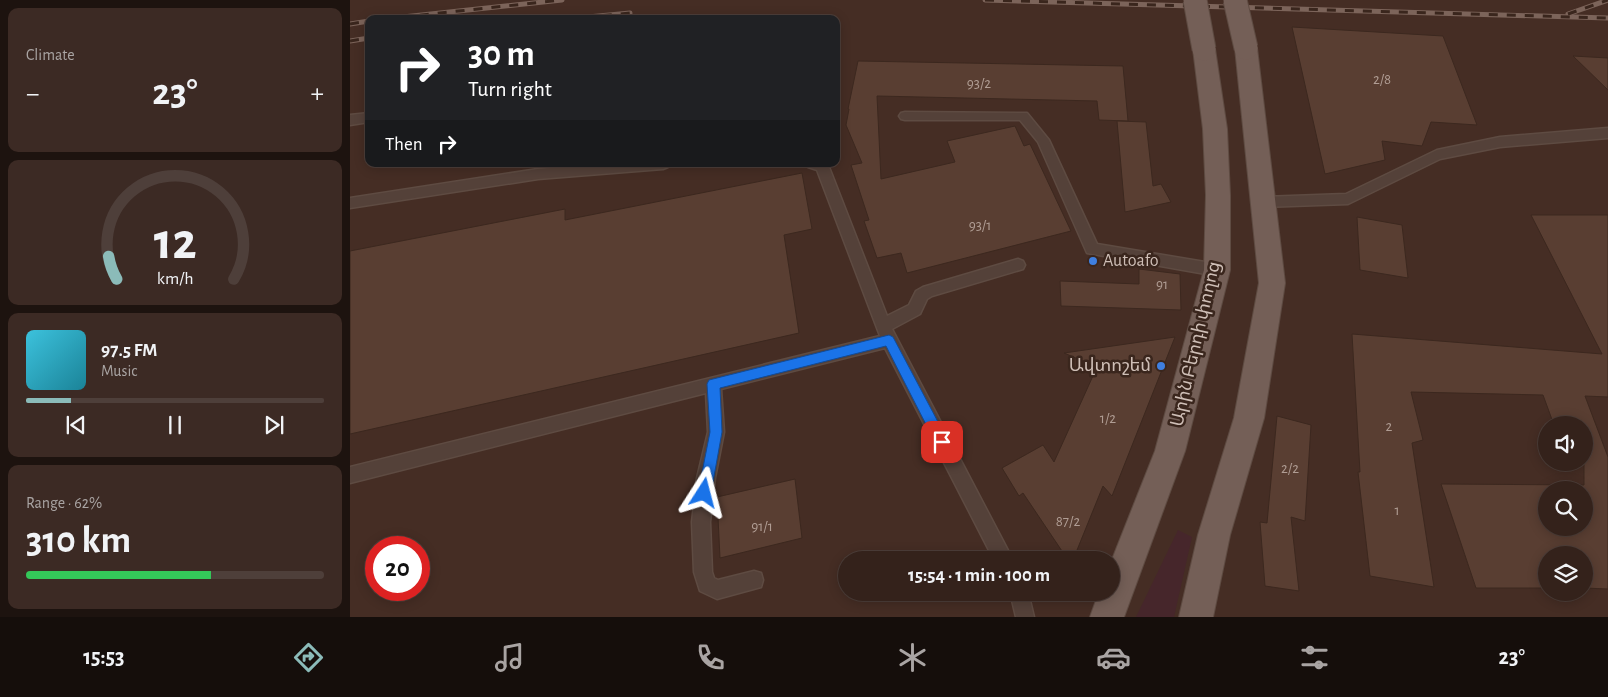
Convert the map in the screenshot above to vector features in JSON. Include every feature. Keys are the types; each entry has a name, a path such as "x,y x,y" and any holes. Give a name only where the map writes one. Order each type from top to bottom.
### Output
{"main road":[{"name":"Արին Բերդի փողոց","path":"1107,617 1170,450 1217,270 1218,196 1215,129 1195,0"},
{"path":"1196,617 1214,535 1249,418 1272,283 1246,48 1235,0"}],"lane":[{"path":"905,116 1023,116 1043,140 1092,249 1217,270"},
{"path":"350,120 365,118"},
{"path":"1262,202 1348,198 1436,155 1500,142 1608,133"},
{"path":"350,203 538,174 626,167"},
{"path":"822,167 886,333 999,551"},
{"path":"350,475 714,384 886,333 915,309 921,295 928,290 1018,265"},
{"path":"714,384 716,432 706,478 701,522 703,572 708,584 717,590 754,580"},
{"path":"1021,601 1025,617"}],"shaded area":[{"path":"1178,530 1192,537 1174,617 1136,617"}],"building":[{"path":"1292,27 1443,36 1477,125 1431,122 1422,146 1382,141 1385,160 1325,174"},
{"path":"1573,56 1608,58 1608,90"},
{"path":"858,61 1123,66 1128,121 1099,120 1097,101 877,96 881,179 955,162 947,141 1015,126 1024,146 1030,144 1071,231 907,273 901,253 877,258 864,221 869,220 851,165 862,163 846,125"},
{"path":"1117,121 1146,122 1153,186 1161,184 1171,202 1125,212"},
{"path":"802,173 812,229 784,235 799,333 350,434 350,251 565,209 565,220"},
{"path":"1531,215 1608,215 1608,397 1585,396 1593,416 1551,416 1543,395 1411,392 1423,440 1412,443 1434,587 1370,576 1358,472 1360,472 1352,334 1602,354"},
{"path":"1357,217 1402,225 1408,278 1360,270"},
{"path":"1139,269 1180,274 1181,310 1061,306 1060,281 1139,284"},
{"path":"1175,337 1112,496 1103,486 1077,551 1062,551 1023,493 1019,496 1002,468 1043,445 1054,462 1097,367 1064,353"},
{"path":"1277,416 1311,425 1305,521 1291,517 1299,591 1265,586 1260,522 1267,523"},
{"path":"1593,417 1608,457 1608,589 1593,588 1593,546 1538,546 1538,588 1476,588 1441,484 1538,485 1538,536 1593,536 1593,481 1584,481 1584,471 1593,471"},
{"path":"795,479 802,538 720,558 717,497"}],"railway":[{"path":"421,15 562,0"},
{"path":"985,0 1608,18"},
{"path":"1568,14 1608,0"},
{"path":"609,15 630,13"},
{"path":"350,24 365,22"},
{"path":"350,41 365,39"}],"place":[{"name":"Autoafo","path":"1093,261"},
{"name":"Ավտոշեմ","path":"1161,366"}],"route":[{"path":"704,493 716,432 714,384 889,340 942,442"}]}
